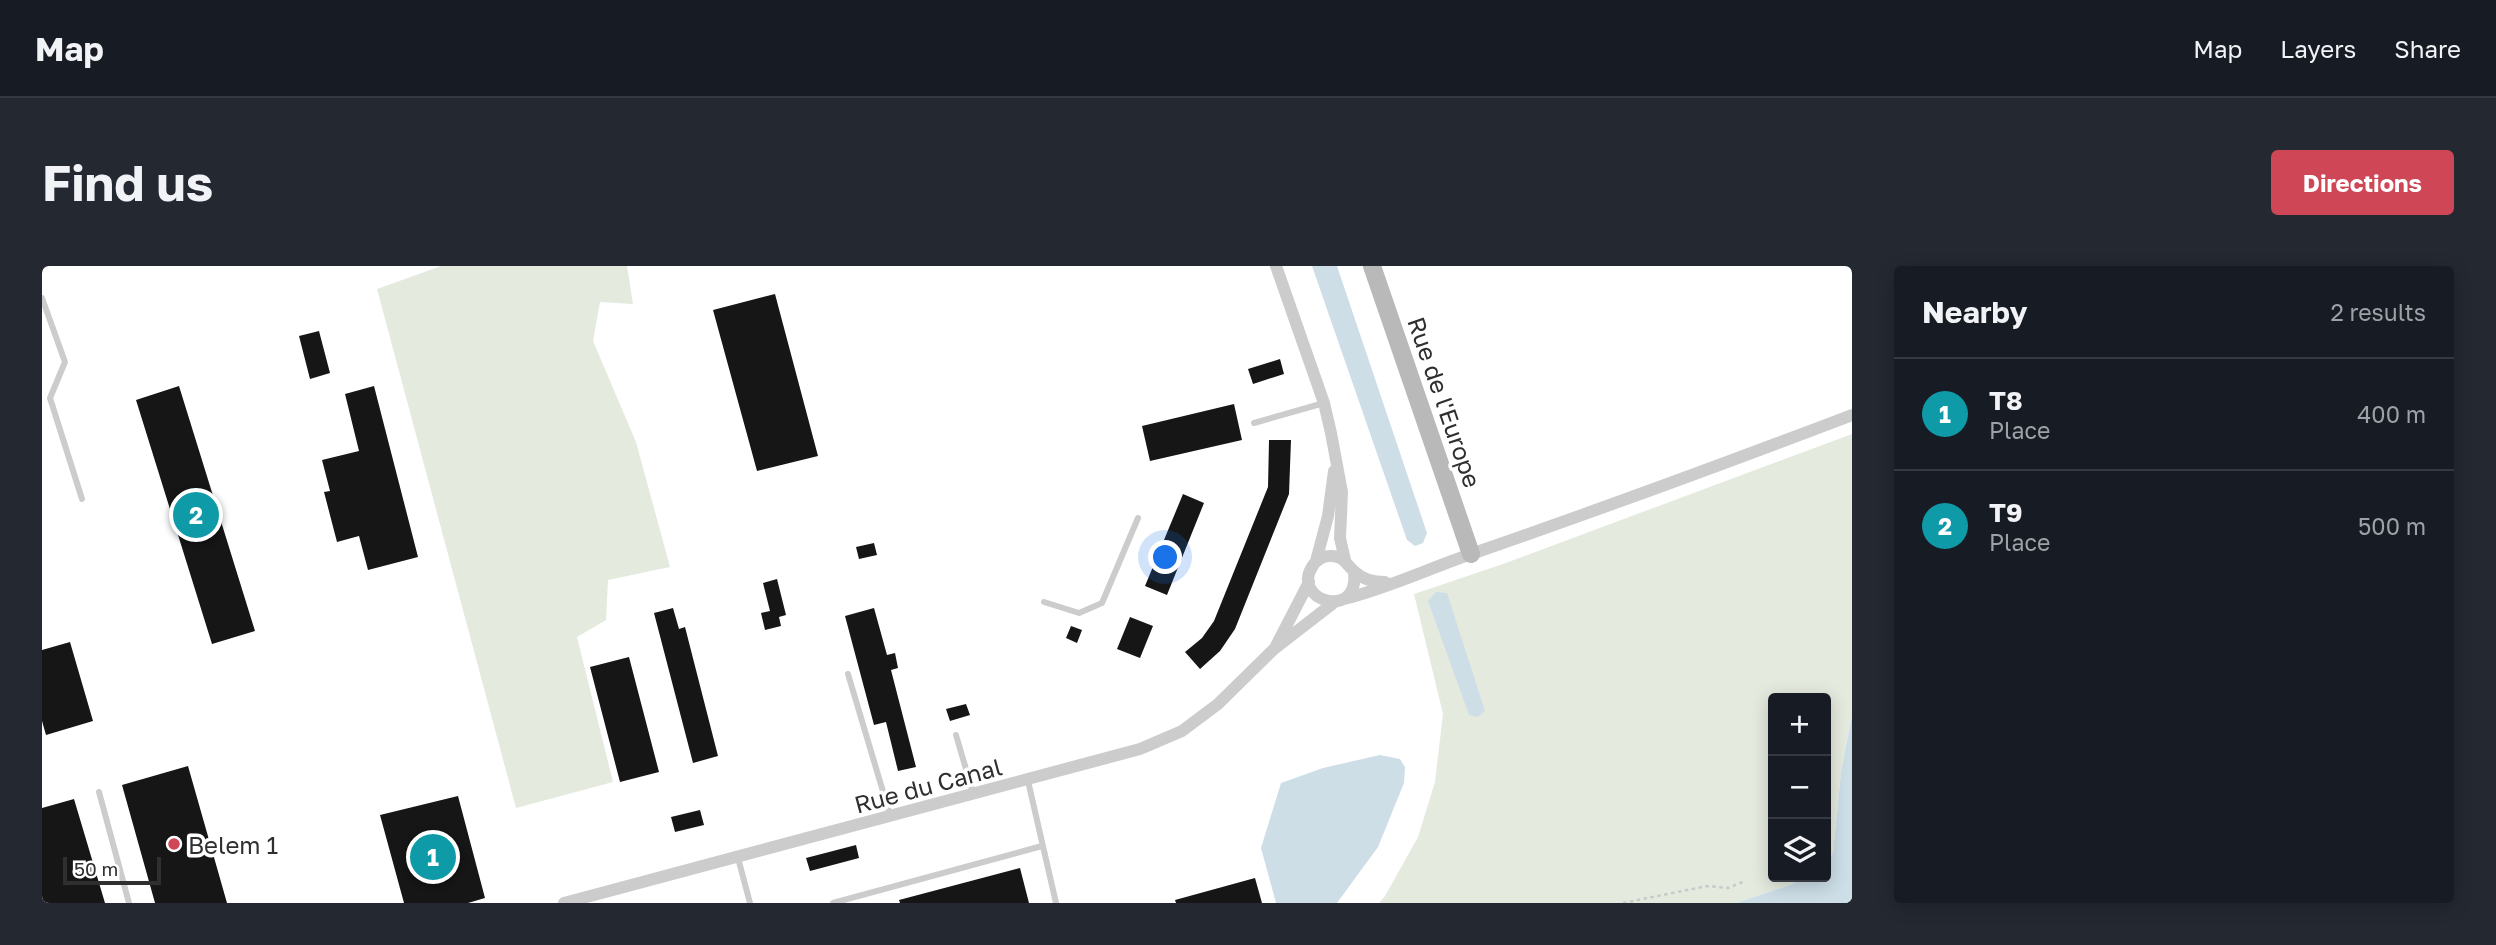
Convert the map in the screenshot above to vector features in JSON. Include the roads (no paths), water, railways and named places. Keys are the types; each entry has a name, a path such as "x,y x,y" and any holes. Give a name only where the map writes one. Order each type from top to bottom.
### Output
{"street":[{"name":"Rue du Canal","path":"1276,266 1324,403 1342,492 1340,538 1345,560 1354,572"},
{"name":"Rue de l'Europe","path":"1372,266 1471,554"},
{"path":"1308,582 1321,600 1340,600 1606,508 1852,415"},
{"name":"Rue du Canal","path":"1274,649 1308,582 1311,567 1317,561 1328,516 1336,460"},
{"path":"1317,561 1330,556 1345,560"},
{"path":"1340,600 1353,587 1354,572 1370,582 1392,583"},
{"name":"Rue du Canal","path":"564,903 1140,749 1182,730 1218,704 1274,649 1340,600"}],"lane":[{"path":"42,298 65,362 50,398 82,499"},
{"path":"1254,423 1324,403"},
{"path":"1044,601 1079,613 1102,603 1138,518"},
{"path":"848,674 890,817"},
{"path":"956,735 974,794"},
{"path":"1028,781 1056,903"},
{"path":"99,792 129,903"},
{"path":"833,903 1042,846"},
{"path":"738,858 750,903"}],"place":[{"name":"T9","path":"196,515"},
{"name":"Belem 1","path":"174,844"},
{"name":"T8","path":"433,857"}]}
